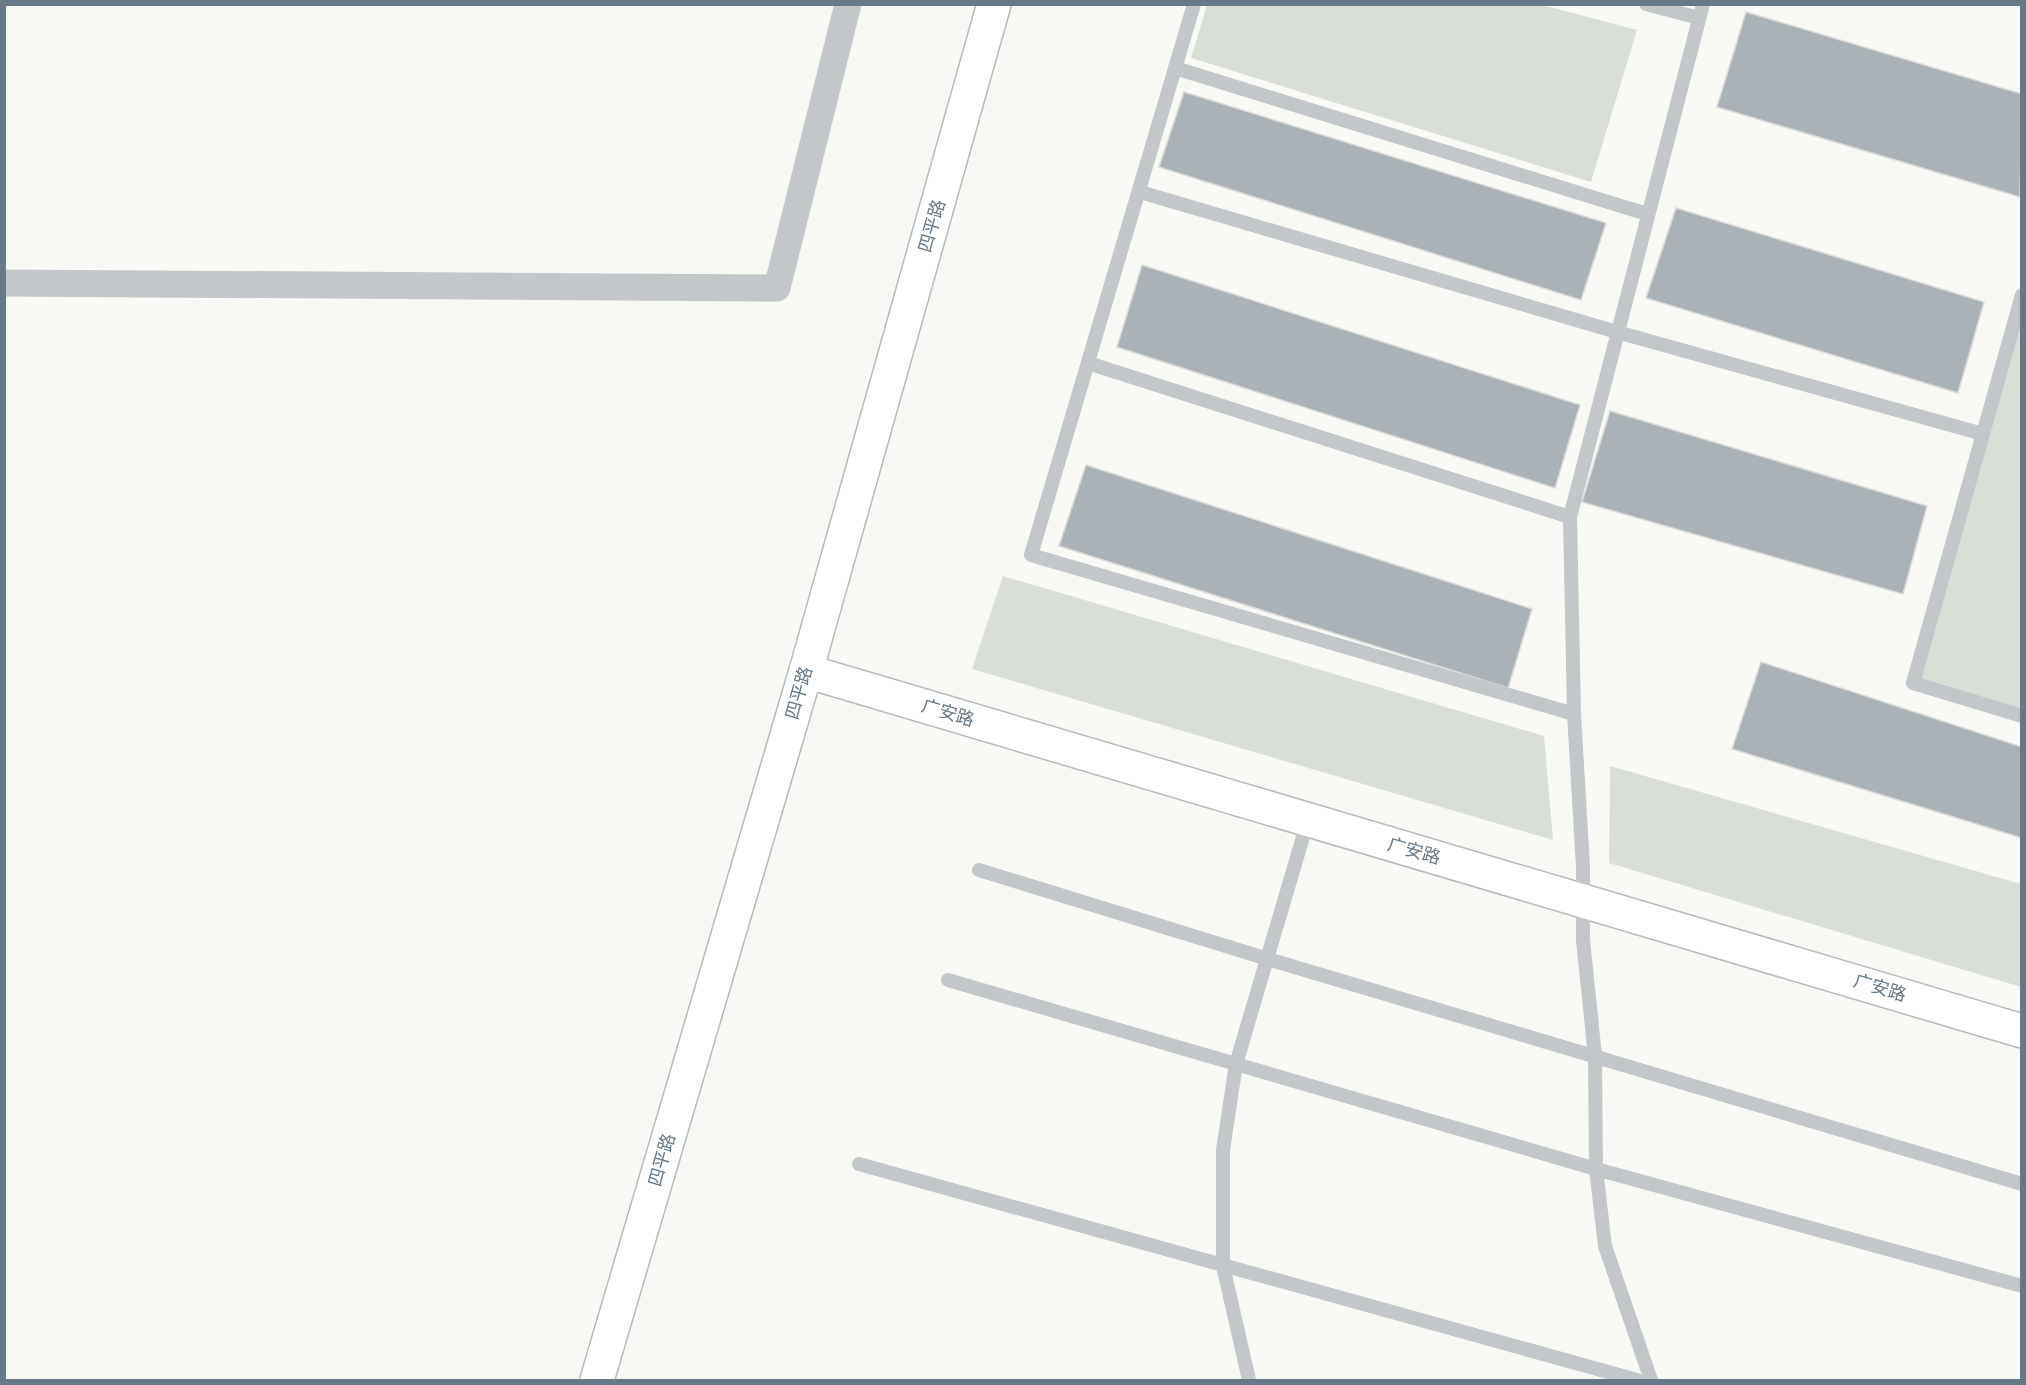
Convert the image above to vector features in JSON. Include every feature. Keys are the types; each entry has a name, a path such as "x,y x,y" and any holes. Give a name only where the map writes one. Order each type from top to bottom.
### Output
{"street":[{"path":"4,283 777,288 848,4"},
{"name":"四平路","path":"597,1380 806,671 994,4"},
{"name":"广安路","path":"806,671 1308,820 1584,899 2022,1031"}],"lane":[{"path":"1194,4 1031,555 1574,714"},
{"path":"1646,4 1701,11 1570,517 1574,714 1584,899 1583,940 1595,1056 1596,1169 1605,1246 1651,1380"},
{"path":"1175,68 1647,214"},
{"path":"1140,192 1617,332 1983,435"},
{"path":"2022,295 1913,683 2022,716"},
{"path":"1088,363 1570,517"},
{"path":"1249,1380 1223,1266 1223,1150 1236,1064 1308,820"},
{"path":"979,870 1268,959 2022,1184"},
{"path":"948,980 1596,1169 2022,1286"},
{"path":"859,1164 1636,1380"}],"shaded area":[{"path":"1207,5 1543,5 1637,30 1591,182 1191,58"},
{"path":"2021,295 2021,716 1913,683"},
{"path":"1003,576 1544,736 1553,840 972,669"},
{"path":"1610,766 2021,884 2021,987 1609,863"}],"building":[{"path":"1746,12 2022,94 2020,197 1717,107"},
{"path":"1184,92 1606,223 1581,300 1159,167"},
{"path":"1676,208 1984,302 1958,393 1646,298"},
{"path":"1142,265 1580,405 1555,488 1117,347"},
{"path":"1610,411 1927,506 1903,594 1582,502"},
{"path":"1086,465 1532,609 1508,688 1059,546"},
{"path":"1761,662 2022,747 2022,838 1732,749"}]}
